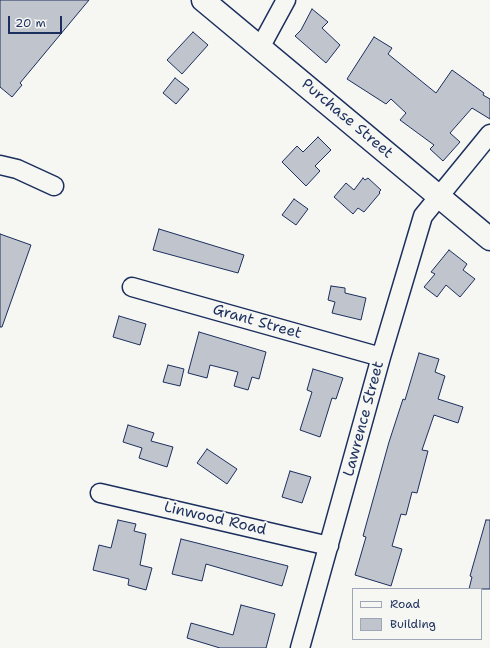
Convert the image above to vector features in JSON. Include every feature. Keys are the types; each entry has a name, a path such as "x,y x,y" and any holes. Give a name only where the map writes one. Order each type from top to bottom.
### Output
{"street":[{"name":"Purchase Street","path":"203,0 261,46 490,238"},
{"path":"261,46 286,0"},
{"name":"Lawrence Street","path":"300,648 381,357 424,216 490,134"},
{"path":"0,165 17,169 54,186"},
{"name":"Grant Street","path":"132,287 381,357"},
{"name":"Linwood Road","path":"100,493 329,546"}],"building":[{"path":"0,0 89,0 20,83 22,85 12,97 0,87"},
{"path":"312,9 328,22 322,28 340,45 326,63 295,36 301,30"},
{"path":"193,32 208,45 182,74 167,60"},
{"path":"374,37 392,48 388,54 436,93 452,70 490,99 490,119 472,108 450,133 460,142 443,161 430,149 434,145 400,120 406,113 391,99 386,104 347,79"},
{"path":"175,78 189,89 176,104 163,93"},
{"path":"318,137 331,150 315,166 320,171 306,186 282,162 297,146 303,152"},
{"path":"363,178 365,180 368,178 381,190 364,212 358,208 353,214 334,197 346,183 354,190"},
{"path":"294,199 308,209 296,225 282,215"},
{"path":"159,229 244,255 238,273 153,250"},
{"path":"0,234 31,245 2,327 0,327"},
{"path":"449,250 467,264 463,270 475,279 460,297 446,285 437,297 424,287 435,274 431,272"},
{"path":"331,286 345,288 345,293 366,298 361,320 332,313 335,302 328,300"},
{"path":"119,316 146,324 140,345 113,337"},
{"path":"199,332 266,352 259,379 252,377 248,390 234,386 238,372 210,365 207,378 188,373"},
{"path":"419,353 439,359 435,372 445,376 438,399 463,407 458,423 434,415 422,450 428,451 417,493 412,492 406,515 401,514 392,546 402,549 391,586 355,575 366,537 363,536 389,442 403,399 405,400"},
{"path":"168,365 184,369 180,386 163,382"},
{"path":"313,369 343,378 336,399 332,398 320,437 300,430 312,392 307,390"},
{"path":"128,425 154,433 151,441 173,447 167,467 139,458 142,448 123,442"},
{"path":"207,449 237,469 227,484 197,463"},
{"path":"290,471 311,477 302,503 282,497"},
{"path":"118,520 136,524 134,531 146,534 140,565 152,568 146,590 128,585 129,579 93,570 99,545 111,548"},
{"path":"486,520 490,520 490,589 469,588 472,577 470,576"},
{"path":"181,539 288,566 282,586 206,564 202,581 172,574"},
{"path":"241,605 275,614 266,648 220,648 187,638 191,623 233,635"}]}
